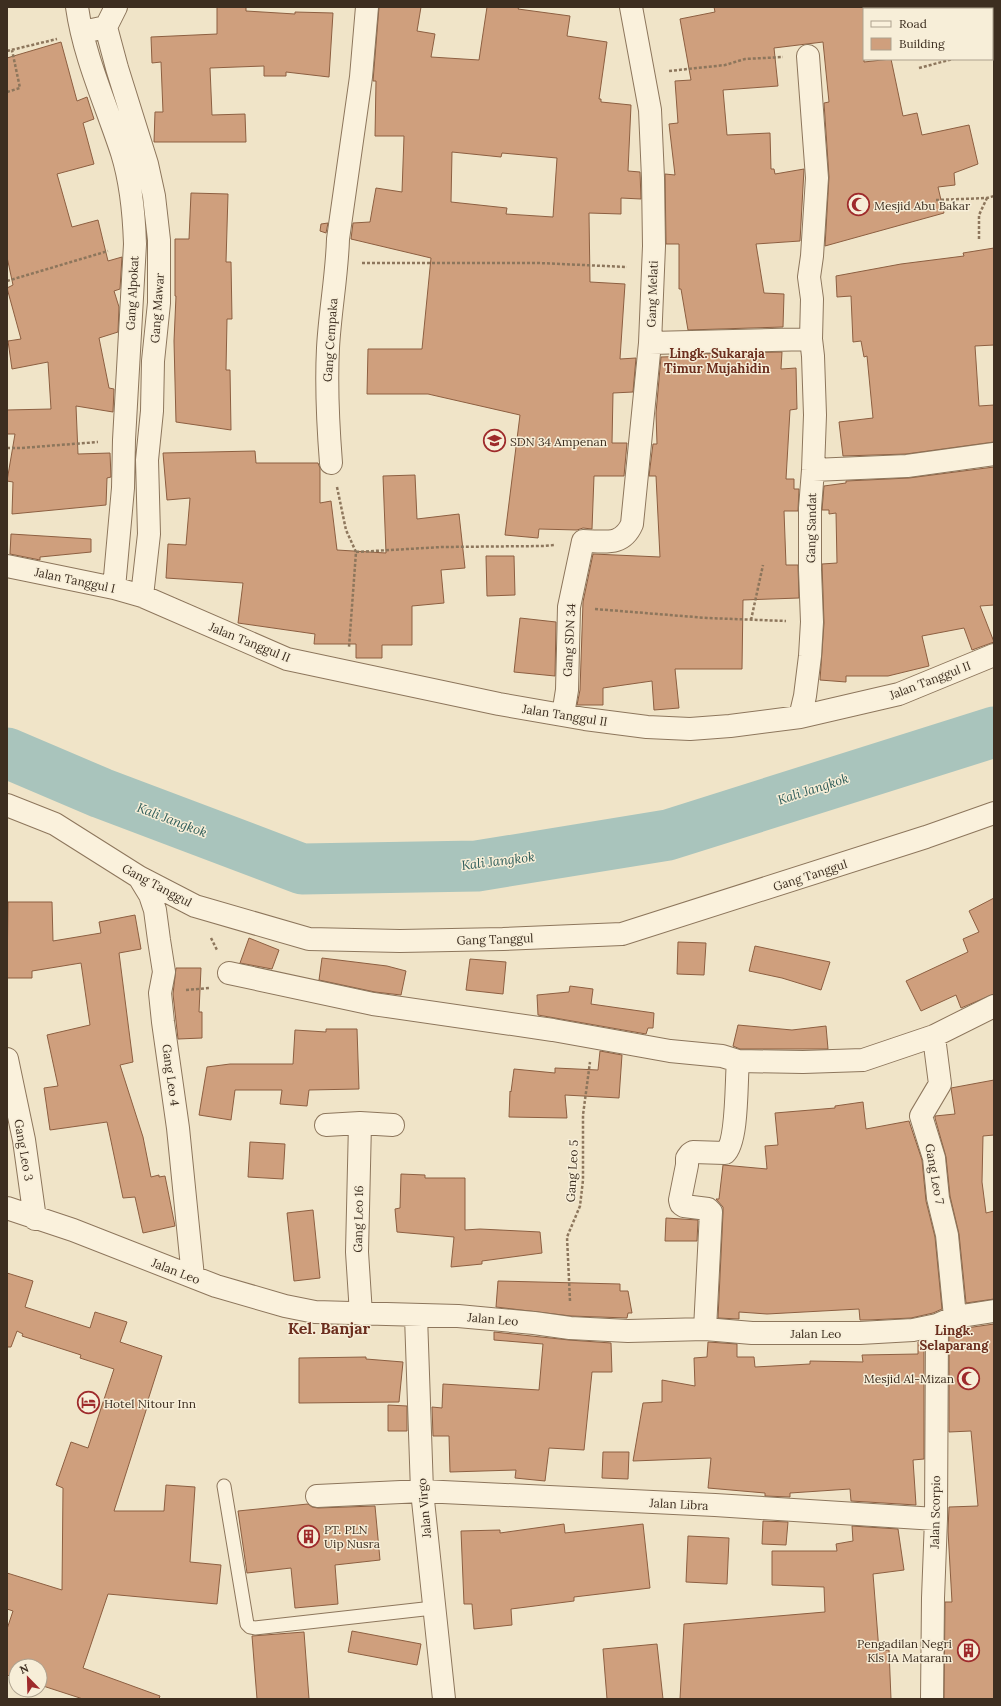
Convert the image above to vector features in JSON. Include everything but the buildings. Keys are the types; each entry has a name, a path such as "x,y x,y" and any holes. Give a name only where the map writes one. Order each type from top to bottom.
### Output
{"street":[{"name":"Gang Alpokat","path":"77,7 93,30 122,154 134,219 147,242 142,356 124,440 123,488 128,592"},
{"path":"93,30 116,7"},
{"name":"Gang Cempaka","path":"331,463 326,409 328,347 339,231 361,77 367,7"},
{"name":"Gang Melati","path":"583,541 617,541 628,534 632,524 650,343 653,268 653,178 650,110 631,7"},
{"name":"Gang Sandat","path":"800,717 807,680 812,622 810,508 815,415 811,339 812,299 809,276 812,256 817,178 808,56"},
{"path":"650,343 811,339"},
{"path":"128,592 149,534 147,460 152,411 142,356"},
{"path":"813,470 907,466 994,454"},
{"name":"Gang SDN 34","path":"563,715 567,690 569,607 583,541"},
{"name":"Jalan Tanggul I","path":"7,566 128,592"},
{"name":"Jalan Tanggul II","path":"128,592 287,659 476,700 563,715 647,727 690,729 730,726 800,717 899,694 994,655"},
{"name":"Gang Tanggul","path":"7,805 55,824 139,877 195,906 309,939 400,941 503,939 622,934 926,837 994,813"},
{"name":"Gang Leo 4","path":"139,877 150,896 155,910 164,972 160,993 178,1128 193,1277"},
{"path":"229,973 373,1004 448,1014 670,1051 722,1056 738,1061 803,1062 863,1060 934,1036 994,1006"},
{"name":"Gang Leo 7","path":"934,1037 940,1084 921,1116 934,1158 938,1198 947,1235 946,1321"},
{"name":"Gang Leo 3","path":"7,1059 24,1140 35,1219"},
{"path":"705,1329 711,1212 708,1208 684,1206 680,1200 687,1165 686,1158 693,1152 725,1153 731,1146 734,1126 738,1061"},
{"path":"326,1124 360,1123 394,1125"},
{"name":"Gang Leo 16","path":"360,1123 357,1252 361,1314"},
{"name":"Jalan Leo","path":"7,1208 35,1219 72,1230 216,1286 285,1306 315,1312 458,1316 570,1328 628,1331 705,1329 752,1333 860,1333 913,1330 946,1321 994,1311"},
{"name":"Jalan Virgo","path":"416,1316 422,1491 433,1608 444,1699"},
{"name":"Jalan Scorpio","path":"932,1699 933,1598 946,1321"},
{"name":"Jalan Libra","path":"317,1496 422,1491 715,1505 936,1519"}],"lane":[{"path":"224,1486 247,1624 250,1627 276,1628 433,1608"}],"path":[{"path":"7,51 93,30"},
{"path":"7,92 20,88 12,50"},
{"path":"642,73 725,65 745,59 808,56"},
{"path":"919,68 949,60"},
{"path":"936,200 987,198 994,196"},
{"path":"979,239 979,214 987,198"},
{"path":"7,281 147,242"},
{"path":"337,262 539,263 653,268"},
{"path":"7,448 124,440"},
{"path":"331,463 346,530 356,552 347,671"},
{"path":"356,552 442,548 544,546 583,541"},
{"path":"751,620 763,565"},
{"path":"569,607 624,610 707,618 812,622"},
{"path":"160,993 209,988 229,973"},
{"name":"Gang Leo 5","path":"570,1328 567,1237 580,1206 583,1180 583,1115 594,1038"}],"waterway":[{"name":"Kali Jangkok","path":"7,753 101,793 302,869 477,866 668,835 994,732"}],"place":[{"name":"Mesjid Abu Bakar","path":"859,205"},
{"name":"SDN 34 Ampenan","path":"495,441"},
{"name":"Mesjid Al-Mizan","path":"969,1378"},
{"name":"Hotel Nitour Inn","path":"89,1403"},
{"name":"PT. PLN Uip Nusra","path":"309,1536"},
{"name":"Pengadilan Negri Kls IA Mataram","path":"968,1650"}],"district":[{"name":"Lingk. Sukaraja Timur Mujahidin","path":"717,360"},
{"name":"Kel. Banjar","path":"329,1328"},
{"name":"Lingk. Selaparang","path":"954,1338"}]}
